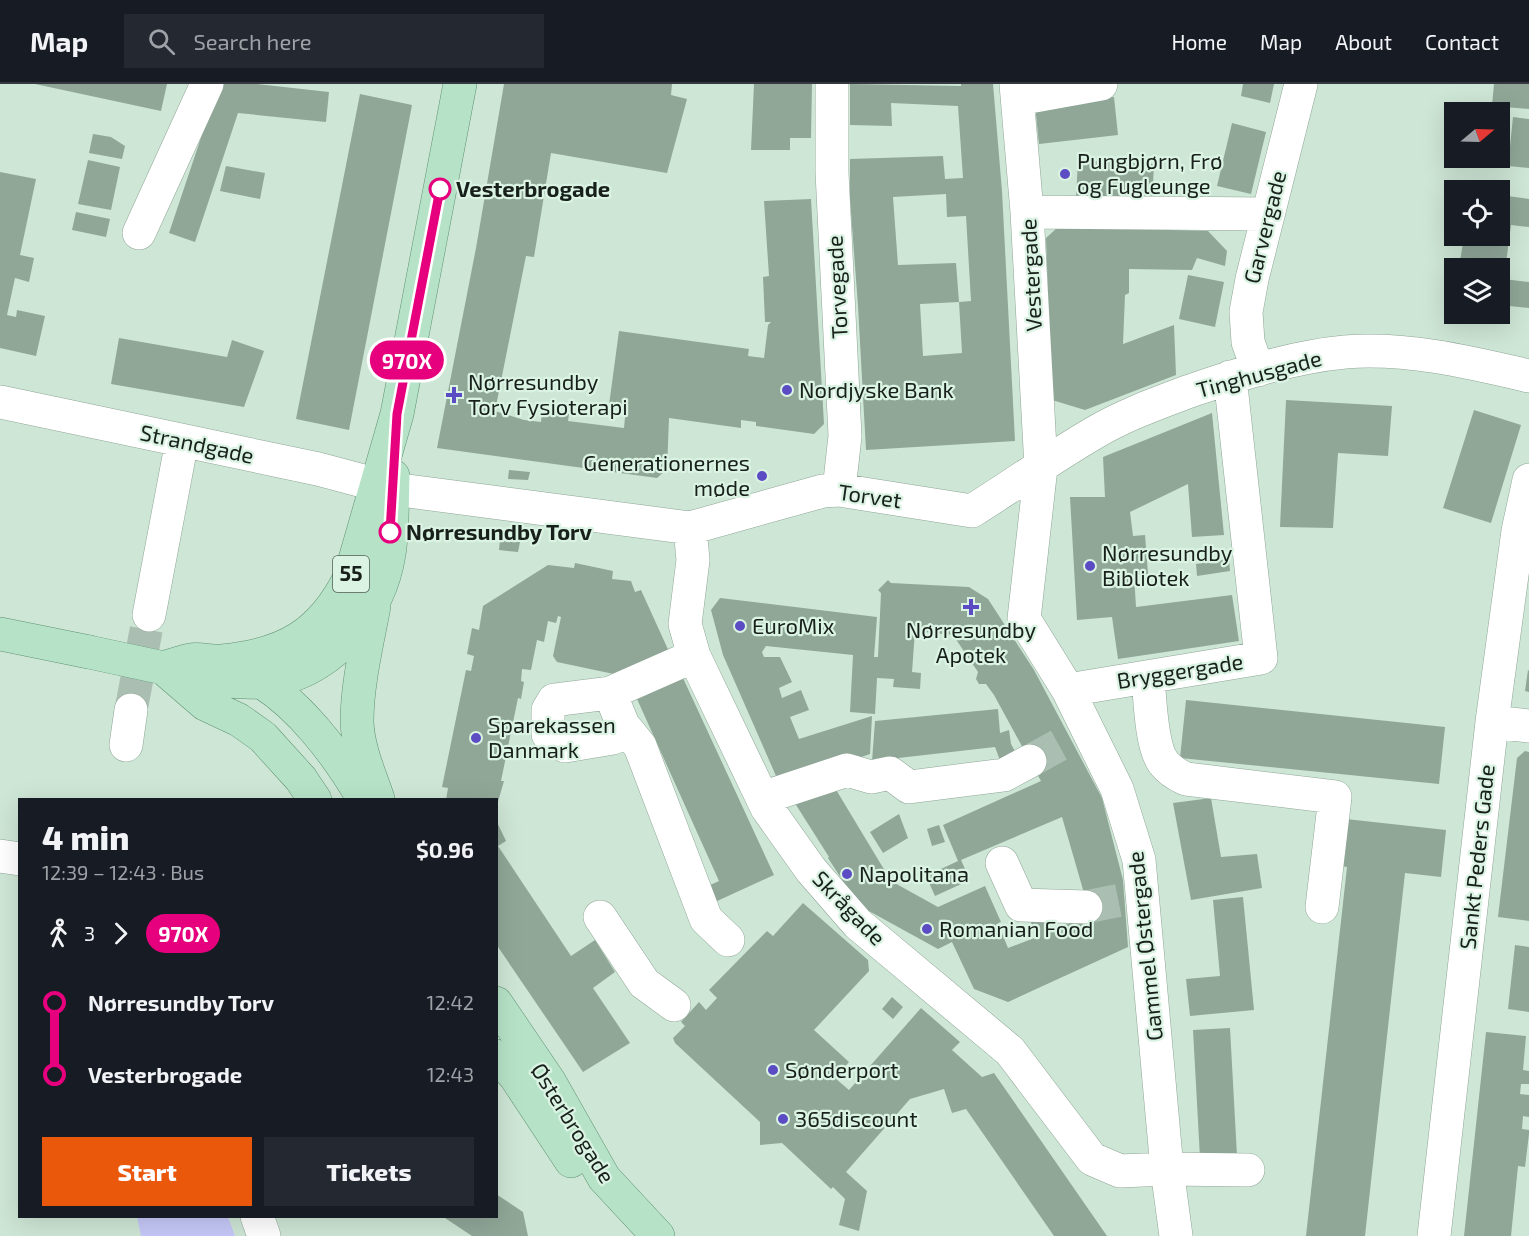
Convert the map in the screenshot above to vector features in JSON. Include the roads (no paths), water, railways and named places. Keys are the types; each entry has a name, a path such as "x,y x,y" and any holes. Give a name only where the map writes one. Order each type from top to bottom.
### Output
{"main road":[{"name":"55","path":"221,661 264,653 293,643 309,633 339,599 350,577 385,487 460,84"},
{"name":"55","path":"161,667 208,679 263,682 296,674 321,661 358,626 375,602 389,554 385,487"},
{"path":"375,602 360,684 357,724 362,753 377,798"},
{"path":"0,634 161,667 191,660 221,661 263,682 297,712 317,733 363,798"},
{"path":"161,667 205,704 239,720 263,737 302,779 314,798"},
{"name":"Østerbrogade","path":"498,1006 549,1082 604,1178 658,1236"},
{"name":"Østerbrogade","path":"498,1058 515,1076 579,1173 628,1236"}],"street":[{"path":"139,233 207,84"},
{"name":"Torvegade","path":"832,84 832,172 845,436 839,490"},
{"path":"1017,91 1101,84"},
{"name":"Garvergade","path":"1244,374 1248,342 1246,312 1301,84"},
{"name":"Vestergade","path":"1017,91 1027,212 1041,467"},
{"path":"1027,212 1268,214"},
{"name":"Tinghusgade","path":"1041,467 1106,427 1153,405 1244,374 1295,360 1345,352 1400,352 1450,358 1529,376"},
{"name":"Bryggergade","path":"1068,690 1261,658 1244,374"},
{"name":"Strandgade","path":"0,402 318,469 385,487 690,528"},
{"path":"149,615 182,441"},
{"name":"Torvet","path":"690,528 823,491 839,490 972,511 1041,467"},
{"name":"Gammel Østergade","path":"1041,467 1024,619 1068,690 1079,734 1117,789 1139,860 1134,897 1176,1236"},
{"name":"Sankt Peders Gade","path":"1434,1236 1492,722 1518,531 1529,480"},
{"name":"Skrågade","path":"690,528 693,560 685,624 694,656 762,798 811,870 858,924 1010,1051 1092,1159 1120,1171 1248,1170"},
{"path":"622,725 613,738 565,746 548,734 548,710 554,700 610,693 694,656"},
{"path":"1148,677 1156,749 1163,763 1174,773 1186,779 1335,797 1322,907"},
{"path":"610,693 622,725 640,746 706,919 728,940"},
{"path":"126,745 131,710"},
{"path":"1492,722 1529,726"},
{"path":"762,798 847,770 871,777 890,773 909,787 1004,775 1030,761"},
{"path":"0,856 18,859"},
{"path":"1002,863 1021,905 1086,907"},
{"path":"600,917 644,983 674,1005"},
{"path":"258,1218 264,1236"}],"tunnel":[{"path":"131,710 149,615"},
{"path":"1030,761 1070,739"},
{"path":"1086,907 1126,899"}],"place":[{"name":"Pungbjørn, Frø og Fugleunge","path":"1065,174"},
{"name":"Vesterbrogade","path":"440,189"},
{"name":"Nordjyske Bank","path":"787,390"},
{"name":"Nørresundby Torv Fysioterapi","path":"454,395"},
{"name":"Generationernes møde","path":"762,476"},
{"name":"Nørresundby Torv","path":"390,532"},
{"name":"Nørresundby Bibliotek","path":"1090,566"},
{"name":"Nørresundby Apotek","path":"971,607"},
{"name":"EuroMix","path":"740,626"},
{"name":"Sparekassen Danmark","path":"476,738"},
{"name":"Napolitana","path":"847,874"},
{"name":"Romanian Food","path":"927,929"},
{"name":"Sønderport","path":"773,1070"},
{"name":"365discount","path":"783,1119"}]}
